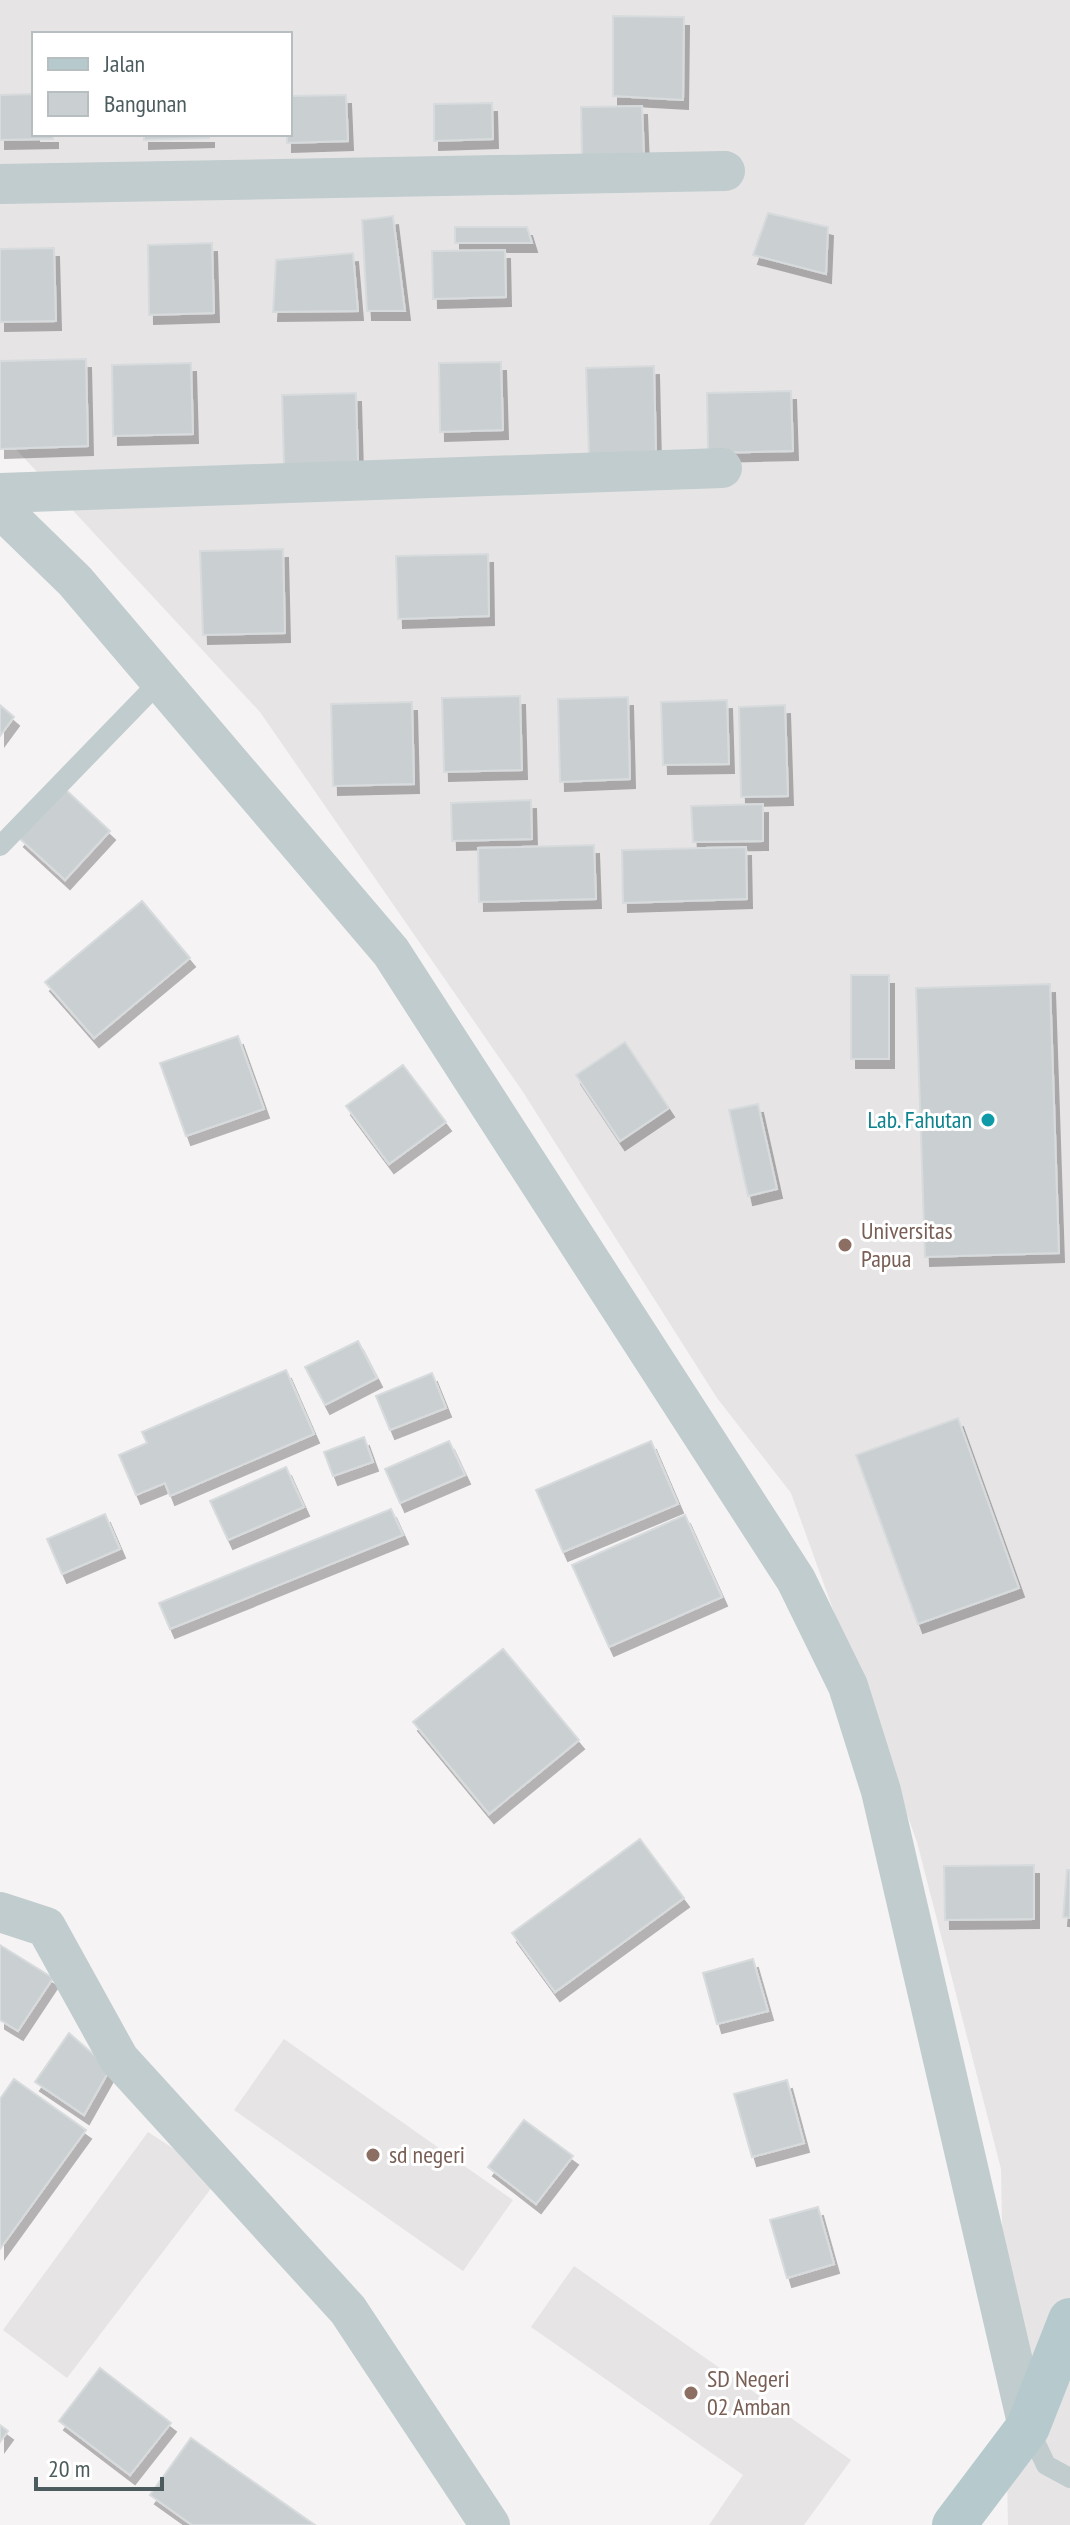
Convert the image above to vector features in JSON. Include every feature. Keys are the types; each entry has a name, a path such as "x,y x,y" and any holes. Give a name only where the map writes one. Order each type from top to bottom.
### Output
{"main road":[{"path":"954,2525 1028,2427 1070,2320"}],"street":[{"path":"0,184 725,171"},
{"path":"0,493 722,468"},
{"path":"0,508 75,581 391,952 780,1556 809,1606 848,1686 881,1791 1028,2427"},
{"path":"0,1912 46,1927 119,2059 348,2310 490,2525"}],"lane":[{"path":"0,846 161,680"},
{"path":"1028,2427 1046,2465 1070,2478"}],"shaded area":[{"name":"Universitas Papua","path":"0,0 1070,0 1070,2525 1008,2525 1001,2169 917,1842 791,1493 717,1398 523,1092 260,712 0,432"},
{"name":"sd negeri","path":"284,2039 513,2200 463,2271 234,2110"},
{"path":"148,2132 219,2178 67,2378 3,2330"},
{"name":"SD Negeri 02 Amban","path":"574,2266 851,2460 804,2525 709,2525 743,2475 531,2327"}],"building":[{"path":"613,16 684,17 683,100 613,96"},
{"path":"32,94 32,136 53,136 53,139 0,140 0,95"},
{"path":"346,95 348,141 287,143 287,136 292,136 292,96"},
{"path":"492,103 493,139 434,141 434,104"},
{"path":"642,106 644,156 582,157 581,107"},
{"path":"144,136 209,136 209,138 144,140"},
{"path":"768,213 828,227 826,274 753,255"},
{"path":"393,216 405,311 367,311 362,220"},
{"path":"455,227 527,227 532,243 455,243"},
{"path":"212,243 214,313 149,315 148,245"},
{"path":"54,248 56,321 0,322 0,249"},
{"path":"505,250 506,297 433,299 432,251"},
{"path":"353,253 358,311 273,312 276,260"},
{"path":"86,359 88,446 0,449 0,361"},
{"path":"501,362 503,430 440,432 439,363"},
{"path":"191,363 193,434 113,436 112,365"},
{"path":"654,366 656,454 589,456 586,368"},
{"path":"791,391 793,451 708,453 707,393"},
{"path":"356,393 358,463 284,465 282,395"},
{"path":"283,549 285,633 203,635 200,551"},
{"path":"488,554 489,616 398,619 396,556"},
{"path":"520,696 522,770 444,772 442,698"},
{"path":"628,697 630,779 560,782 558,699"},
{"path":"727,700 729,764 663,765 661,702"},
{"path":"412,702 414,784 333,786 331,704"},
{"path":"0,705 14,717 0,736"},
{"path":"785,705 788,796 741,797 739,707"},
{"path":"65,789 110,831 65,880 19,838"},
{"path":"531,800 532,839 452,841 451,803"},
{"path":"763,804 763,841 693,842 691,806"},
{"path":"594,845 596,899 479,902 478,848"},
{"path":"746,847 747,899 623,903 622,850"},
{"path":"142,901 190,958 94,1038 45,982"},
{"path":"851,975 889,975 889,1059 851,1059"},
{"name":"Lab. Fahutan","path":"1050,984 1059,1253 925,1257 916,988"},
{"path":"238,1036 264,1109 186,1136 160,1063"},
{"path":"625,1042 669,1108 620,1141 576,1075"},
{"path":"403,1065 446,1122 389,1164 346,1106"},
{"path":"758,1104 777,1189 748,1196 729,1110"},
{"path":"358,1341 377,1378 325,1405 305,1367"},
{"path":"286,1370 314,1434 170,1496 165,1483 136,1495 119,1455 147,1443 142,1432"},
{"path":"432,1373 446,1408 390,1430 376,1396"},
{"path":"958,1418 1019,1588 918,1624 856,1455"},
{"path":"364,1437 373,1462 333,1476 324,1452"},
{"path":"449,1441 465,1475 400,1503 385,1469"},
{"path":"651,1441 678,1504 563,1552 536,1490"},
{"path":"286,1467 304,1507 228,1540 210,1501"},
{"path":"391,1509 403,1535 170,1629 159,1603"},
{"path":"105,1514 120,1549 62,1574 47,1539"},
{"path":"685,1515 722,1597 609,1647 572,1565"},
{"path":"503,1649 579,1740 489,1814 413,1722"},
{"path":"640,1839 684,1898 555,1992 512,1933"},
{"path":"1034,1865 1034,1919 945,1920 944,1866"},
{"path":"1067,1870 1070,1870 1070,1918 1063,1917"},
{"path":"0,1945 53,1978 18,2031 0,2020"},
{"path":"753,1959 768,2011 717,2024 703,1973"},
{"path":"69,2033 110,2069 84,2115 35,2082"},
{"path":"14,2079 86,2130 0,2249 0,2099"},
{"path":"787,2080 804,2143 752,2157 734,2094"},
{"path":"524,2120 573,2156 536,2204 488,2167"},
{"path":"818,2207 834,2264 787,2278 770,2220"},
{"path":"100,2368 171,2423 130,2475 59,2421"},
{"path":"0,2425 8,2431 0,2442"},
{"path":"191,2438 315,2525 192,2525 150,2495"}],"place":[{"name":"Lab. Fahutan","path":"988,1120"},
{"name":"Universitas Papua","path":"845,1245"},
{"name":"sd negeri","path":"373,2155"},
{"name":"SD Negeri 02 Amban","path":"691,2393"}]}
